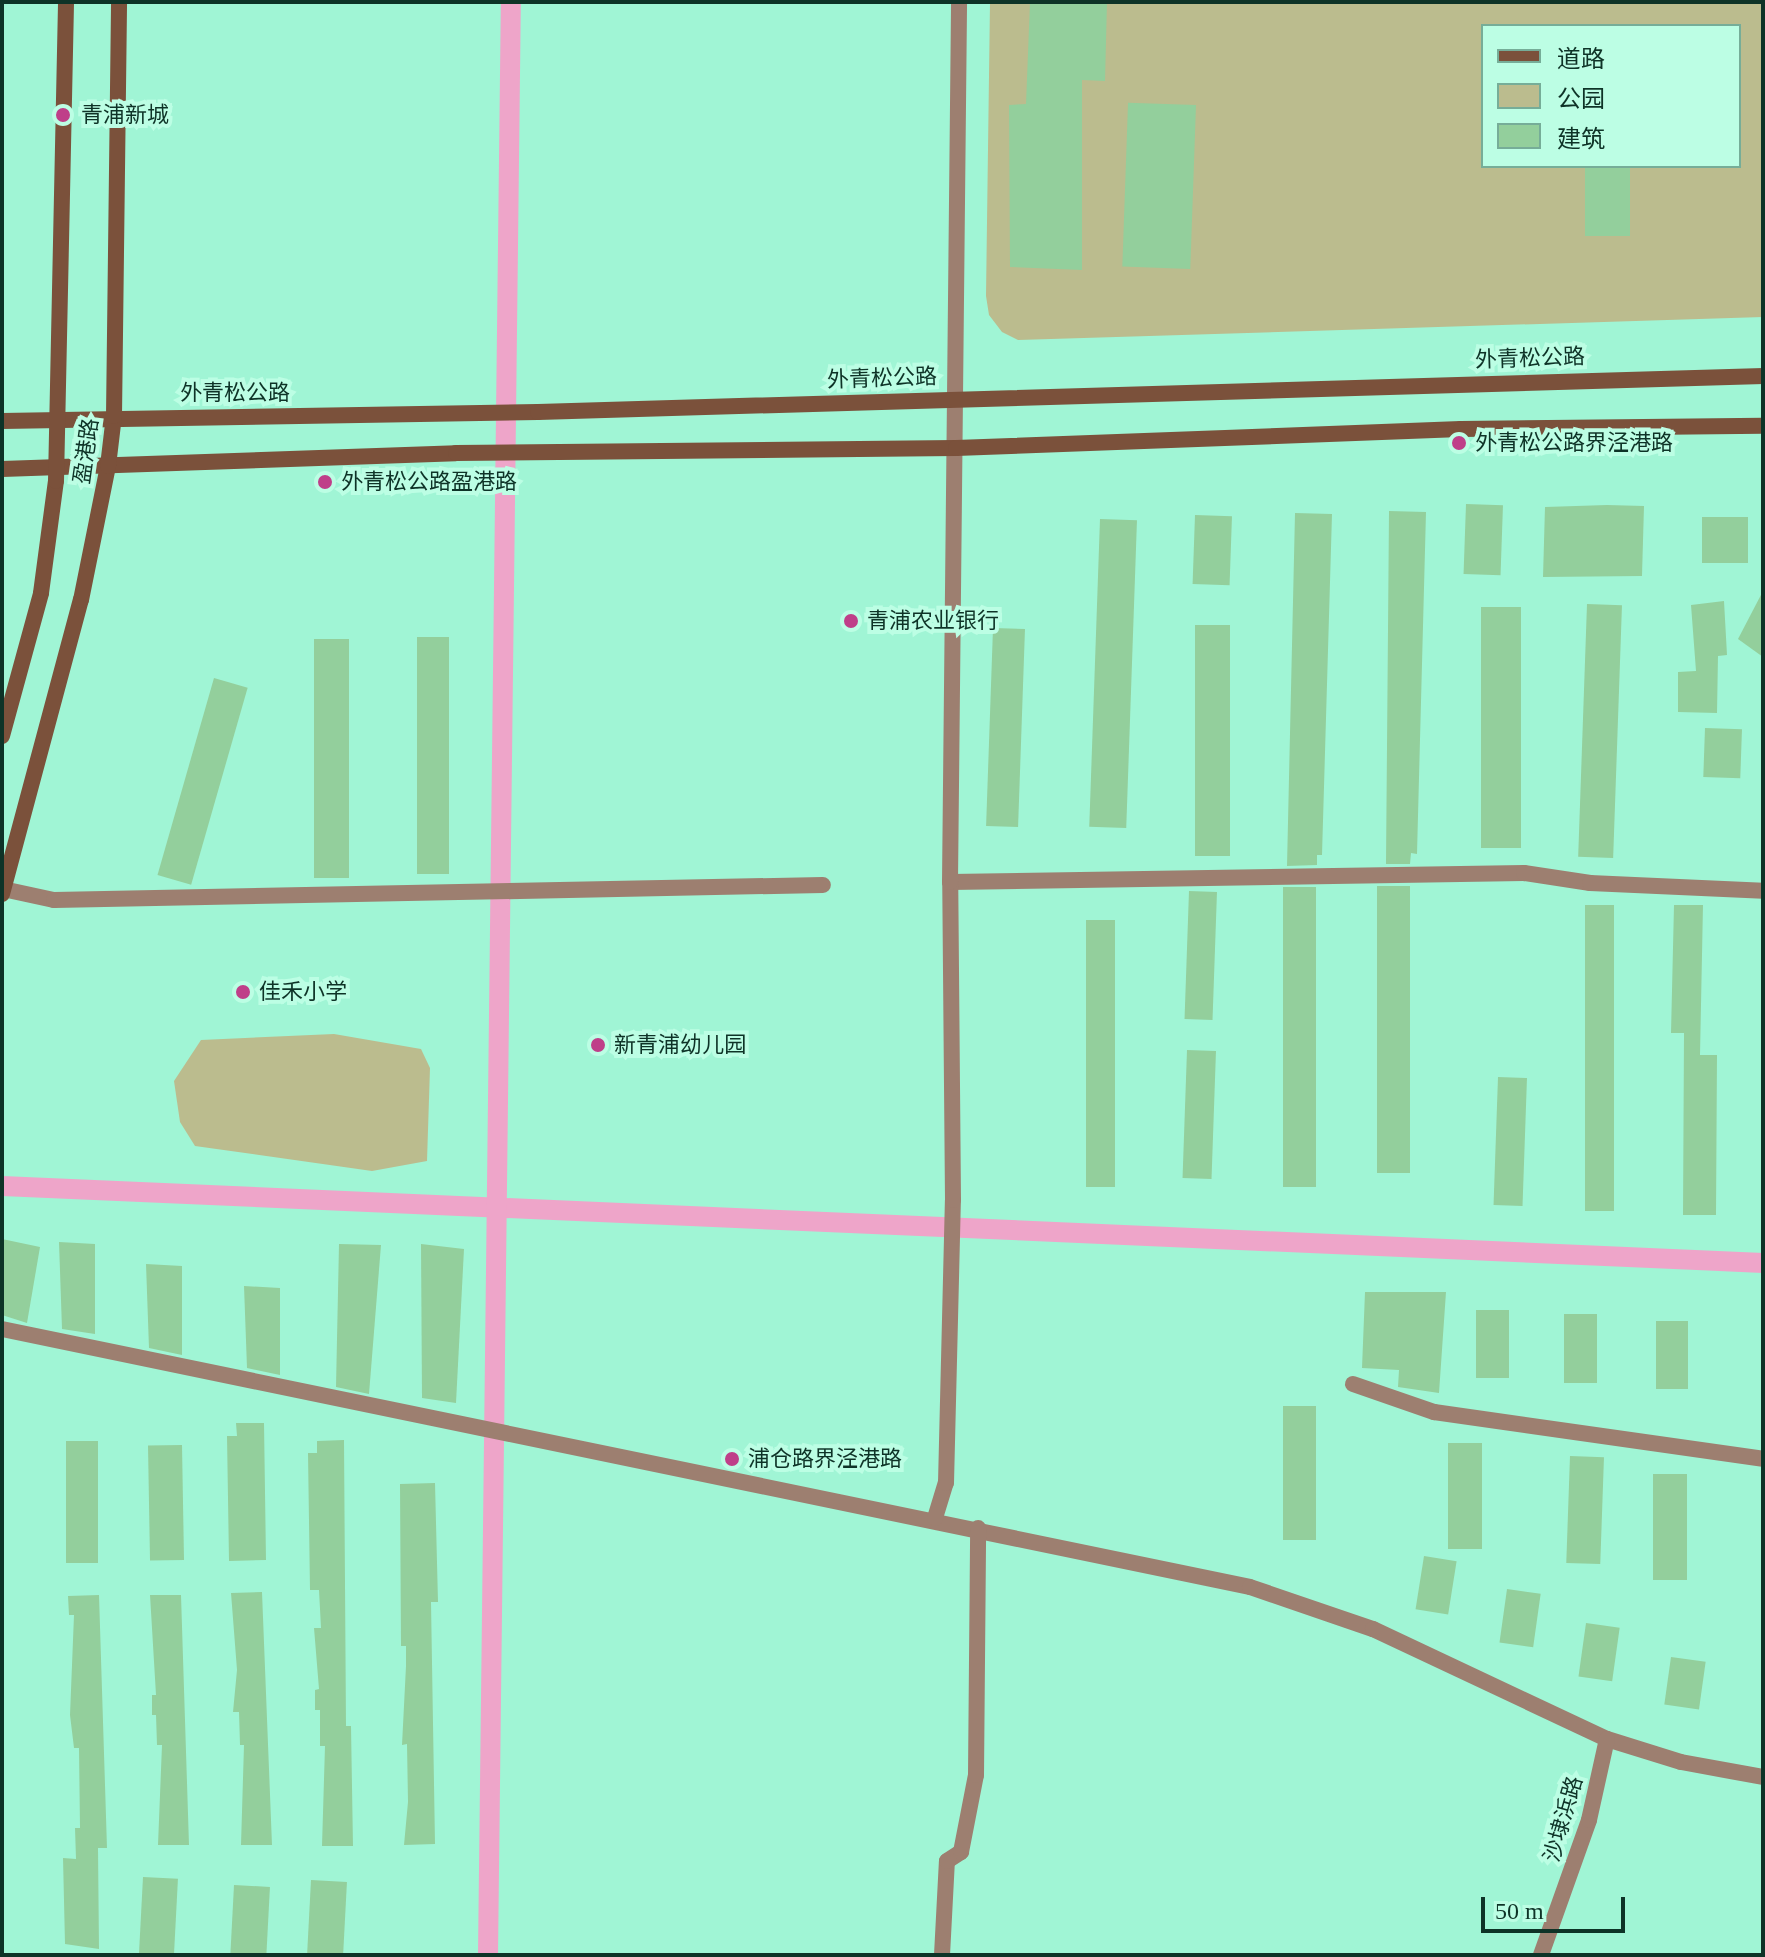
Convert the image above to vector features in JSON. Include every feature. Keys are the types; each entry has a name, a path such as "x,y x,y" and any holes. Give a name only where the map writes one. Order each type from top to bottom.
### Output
{"main road":[{"name":"盈港路","path":"2,736 41,593 55,468 66,2"},
{"name":"盈港路","path":"3,892 81,600 108,466 114,416 119,2"},
{"name":"外青松公路","path":"2,421 114,416 538,412 1763,376"},
{"path":"2,469 456,453 956,448 1461,429 1763,426"}],"street":[{"path":"935,1518 946,1483 953,1200 950,882 959,2"},
{"path":"950,882 1524,873 1590,883 1763,891"},
{"path":"3,892 54,900 823,885"},
{"path":"2,1329 935,1518 1306,1603 1444,1660 1607,1739 1681,1762 1763,1777"},
{"path":"1353,1384 1434,1412 1763,1459"},
{"path":"942,1955 947,1861 961,1852 976,1775 978,1528"},
{"name":"沙埭浜路","path":"1541,1955 1589,1820 1607,1739"}],"green space":[{"path":"990,2 1763,2 1763,317 1018,340 1002,332 989,315 986,296"},
{"path":"334,1034 421,1049 430,1068 427,1161 372,1171 195,1146 180,1122 174,1081 201,1040"}],"building":[{"path":"1030,2 1107,2 1105,81 1082,80 1082,270 1010,267 1009,105 1026,104"},
{"path":"1128,103 1196,105 1190,269 1122,267"},
{"path":"1585,168 1630,168 1630,236 1585,236"},
{"path":"1466,504 1503,505 1501,575 1464,574"},
{"path":"1644,506 1642,576 1543,577 1545,507"},
{"path":"1389,511 1426,512 1417,854 1411,853 1410,864 1386,864"},
{"path":"1295,513 1332,514 1322,855 1317,855 1317,865 1287,866"},
{"path":"1195,515 1232,516 1230,585 1193,584"},
{"path":"1702,517 1748,517 1748,563 1702,563"},
{"path":"1100,519 1137,520 1126,828 1089,827"},
{"path":"1763,591 1763,657 1738,639"},
{"path":"1724,601 1727,655 1718,656 1717,713 1678,712 1678,672 1696,671 1691,605"},
{"path":"1587,604 1622,605 1613,858 1578,857"},
{"path":"1481,607 1521,607 1521,848 1481,848"},
{"path":"1195,625 1230,625 1230,856 1195,856"},
{"path":"993,628 1025,629 1018,827 986,826"},
{"path":"417,637 449,637 449,874 417,874"},
{"path":"314,639 349,639 349,878 314,878"},
{"path":"214,678 248,688 191,885 157,875"},
{"path":"1705,728 1742,729 1740,778 1703,777"},
{"path":"1377,886 1410,886 1410,1173 1377,1173"},
{"path":"1283,887 1316,887 1316,1187 1283,1187"},
{"path":"1189,891 1217,892 1213,1020 1185,1019"},
{"path":"1585,905 1614,905 1614,1211 1585,1211"},
{"path":"1674,905 1703,905 1700,1055 1717,1055 1716,1215 1683,1215 1684,1033 1671,1033"},
{"path":"1086,920 1115,920 1115,1187 1086,1187"},
{"path":"1187,1050 1216,1051 1212,1179 1183,1178"},
{"path":"1498,1077 1527,1078 1523,1206 1494,1205"},
{"path":"2,1239 40,1247 27,1323 2,1315"},
{"path":"59,1242 95,1244 95,1334 62,1329"},
{"path":"339,1244 381,1245 369,1394 336,1387"},
{"path":"421,1244 464,1249 456,1403 422,1398"},
{"path":"146,1264 182,1266 182,1355 149,1348"},
{"path":"244,1286 280,1288 280,1375 247,1368"},
{"path":"1365,1292 1446,1292 1439,1393 1398,1387 1399,1370 1362,1368"},
{"path":"1476,1310 1509,1310 1509,1378 1476,1378"},
{"path":"1564,1314 1597,1314 1597,1383 1564,1383"},
{"path":"1656,1321 1688,1321 1688,1389 1656,1389"},
{"path":"1283,1406 1316,1406 1316,1540 1283,1540"},
{"path":"236,1423 264,1423 266,1560 229,1561 227,1436 237,1436"},
{"path":"344,1440 346,1726 351,1726 353,1846 322,1846 325,1746 320,1746 320,1710 315,1710 315,1690 319,1689 314,1628 321,1628 319,1590 310,1590 308,1453 317,1453 317,1441"},
{"path":"66,1441 98,1441 98,1563 66,1563"},
{"path":"1448,1443 1482,1443 1482,1549 1448,1549"},
{"path":"182,1445 184,1560 150,1561 148,1446"},
{"path":"1570,1456 1604,1457 1600,1564 1566,1563"},
{"path":"1653,1474 1687,1474 1687,1580 1653,1580"},
{"path":"435,1483 438,1602 431,1602 435,1844 404,1845 408,1802 407,1744 402,1745 406,1646 401,1646 400,1484"},
{"path":"1424,1556 1457,1561 1448,1614 1416,1609"},
{"path":"1507,1589 1541,1594 1533,1647 1499,1642"},
{"path":"262,1592 272,1845 241,1845 244,1745 240,1745 239,1712 233,1712 237,1670 231,1593"},
{"path":"99,1595 107,1848 98,1848 99,1949 65,1944 63,1858 76,1859 75,1828 80,1828 79,1748 74,1748 70,1715 74,1615 69,1615 68,1596"},
{"path":"150,1595 181,1595 189,1845 158,1845 162,1745 157,1745 156,1715 152,1715 152,1695 156,1695"},
{"path":"1586,1623 1620,1628 1612,1681 1578,1676"},
{"path":"1671,1657 1706,1662 1699,1709 1664,1705"},
{"path":"143,1877 178,1879 174,1955 139,1955"},
{"path":"311,1880 347,1882 343,1955 307,1955"},
{"path":"234,1885 270,1887 266,1955 230,1955"}],"waterway":[{"path":"488,1955 511,2"},
{"path":"2,1186 1763,1263"}],"place":[{"name":"青浦新城","path":"63,115"},
{"name":"外青松公路界泾港路","path":"1459,443"},
{"name":"外青松公路盈港路","path":"325,482"},
{"name":"青浦农业银行","path":"851,621"},
{"name":"佳禾小学","path":"243,992"},
{"name":"新青浦幼儿园","path":"598,1045"},
{"name":"浦仓路界泾港路","path":"732,1459"}]}
